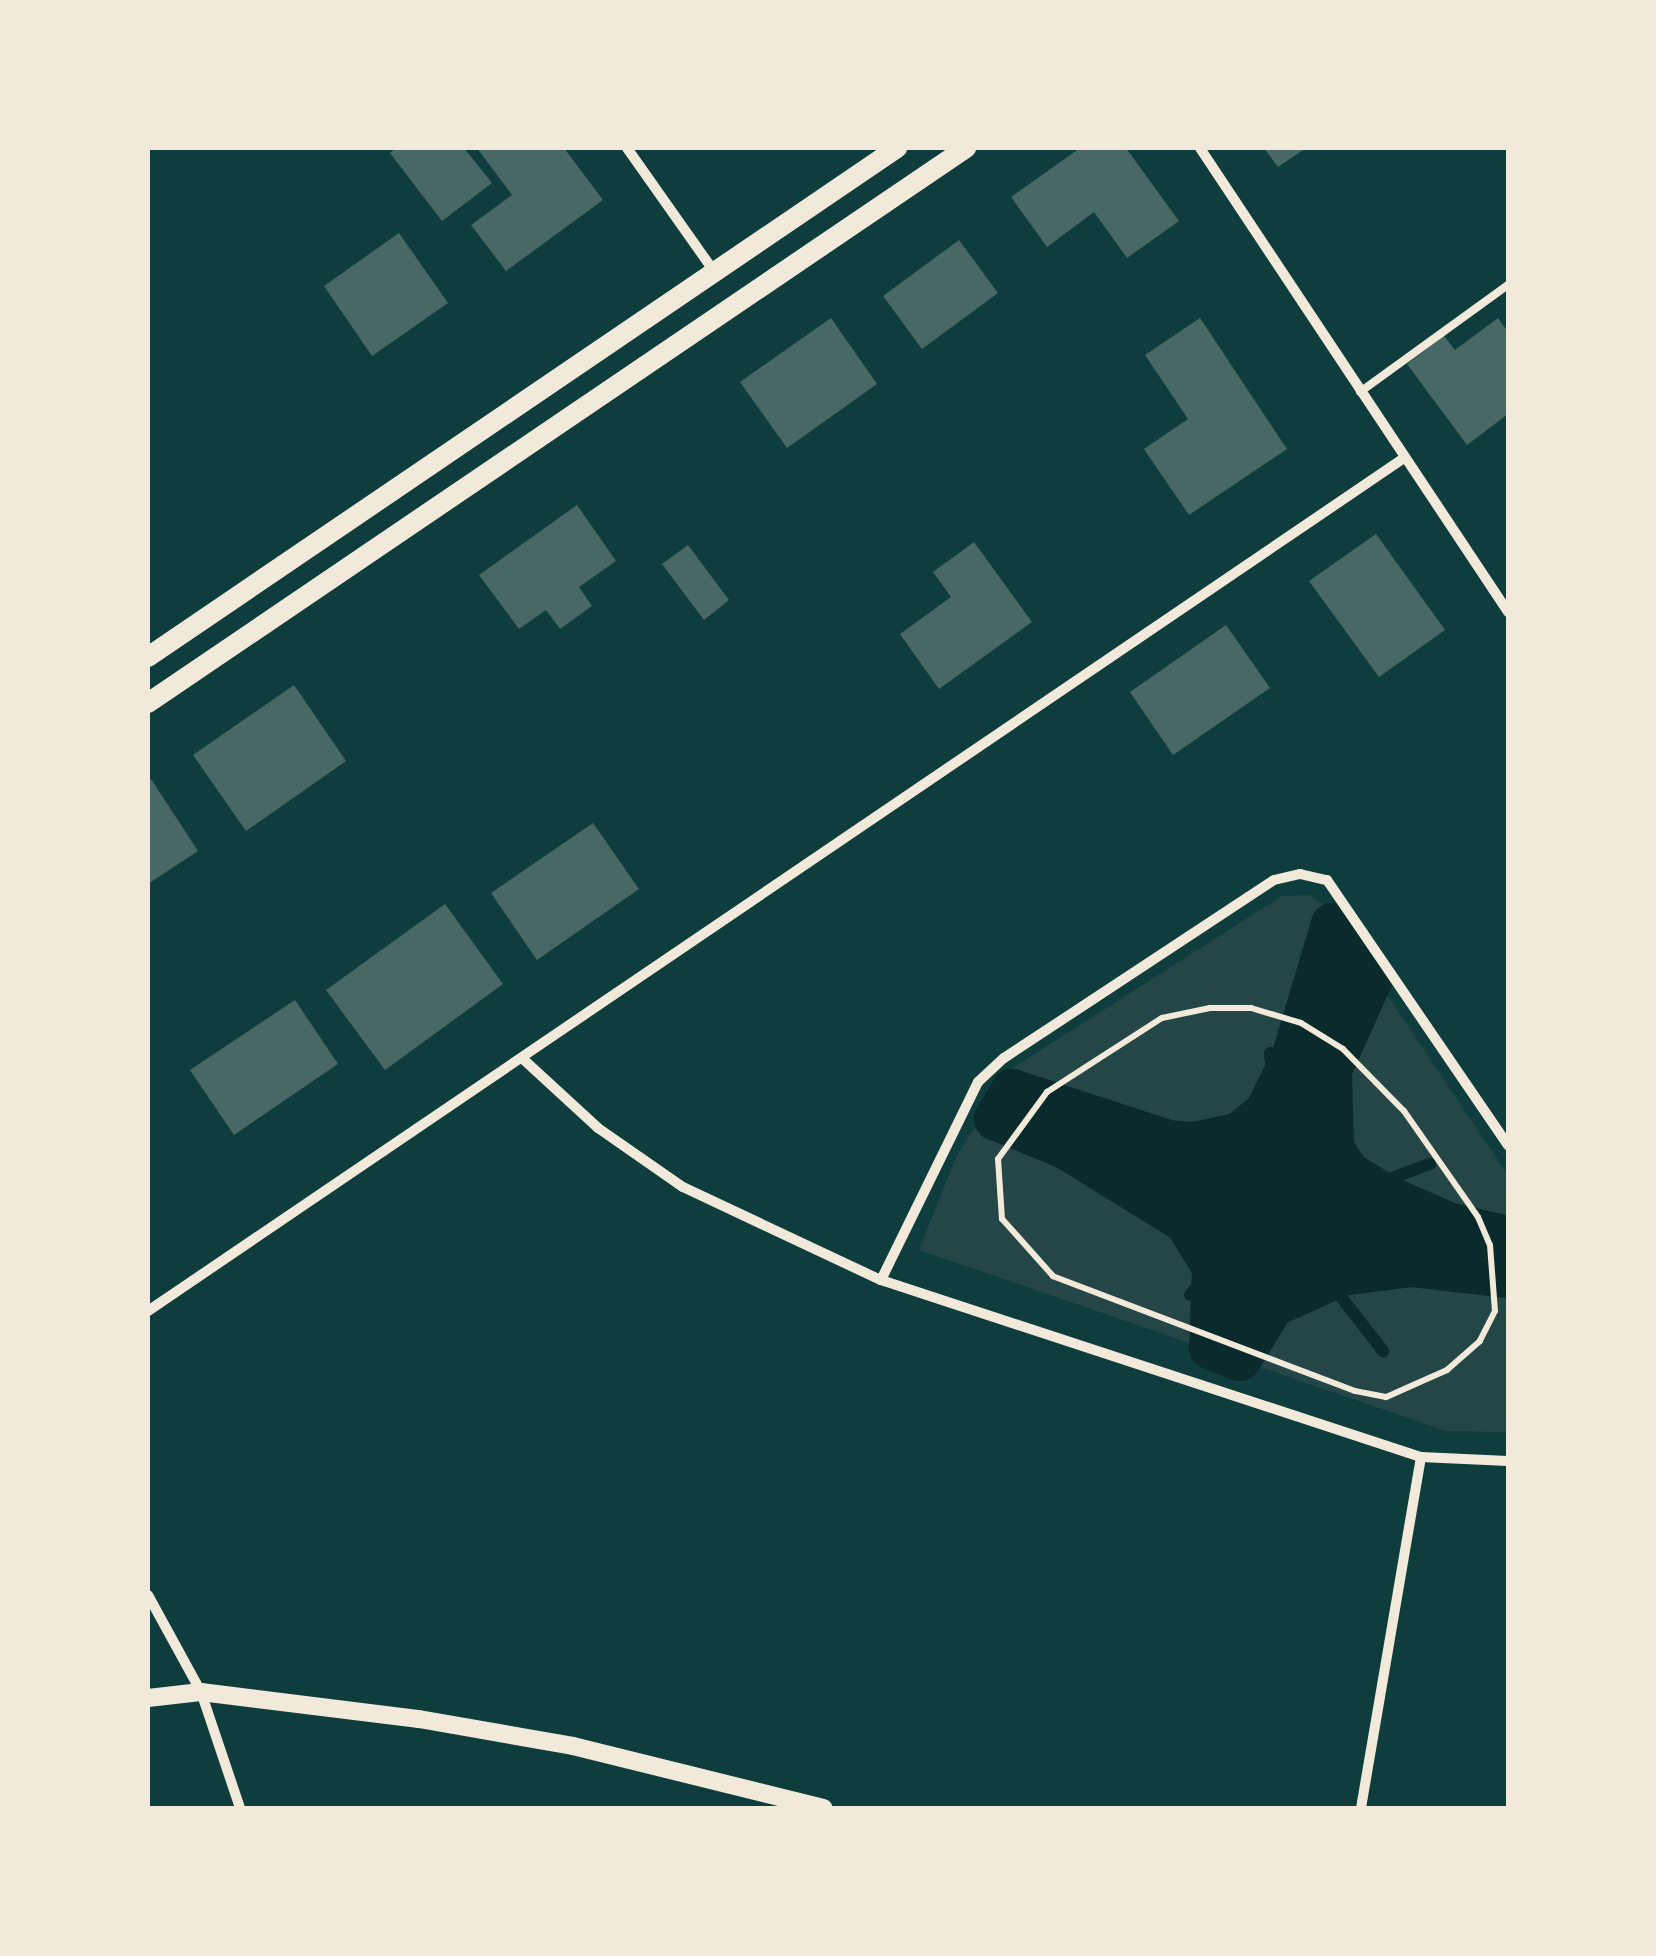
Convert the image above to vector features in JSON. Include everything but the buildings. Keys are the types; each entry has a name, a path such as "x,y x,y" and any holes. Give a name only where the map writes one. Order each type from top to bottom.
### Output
{"main road":[{"path":"148,657 898,148"},
{"path":"148,703 966,148"}],"street":[{"path":"627,148 713,270"},
{"path":"1200,148 1508,612"},
{"path":"148,1311 1404,458"},
{"path":"880,1280 978,1082 1004,1058 1274,880 1300,874 1327,880 1508,1146"},
{"path":"524,1059 598,1128 683,1188 880,1280 1421,1457 1508,1462"},
{"path":"1361,1808 1421,1457"},
{"path":"148,1595 201,1692 240,1808"},
{"path":"148,1698 201,1692 573,1746 823,1808"}],"lane":[{"path":"1360,392 1508,285"}],"path":[{"path":"1250,1008 1301,1023 1343,1048 1404,1111 1485,1230 1495,1310 1480,1342 1418,1387 1386,1397 1355,1392 1248,1354 1089,1294 1053,1276 1023,1249 1002,1219 996,1194 998,1159 1010,1135 1047,1092 1162,1018 1250,1008"}],"shaded area":[{"path":"1309,895 1328,907 1508,1175 1508,1432 1446,1431 919,1250 956,1157 1011,1069 1282,896"},
{"path":"1332,924 1371,981 1331,1070 1333,1148 1349,1174 1391,1198 1448,1223 1508,1237 1508,1277 1411,1266 1342,1275 1273,1306 1240,1360 1210,1348 1213,1267 1185,1222 1065,1148 995,1119 1012,1090 1168,1141 1195,1143 1240,1133 1266,1111 1292,1058"}],"waterway":[{"path":"1508,1237 1448,1223 1391,1198 1349,1173 1333,1148 1331,1070 1371,981 1332,924 1292,1058 1266,1111 1240,1133 1195,1143 1168,1141 1012,1090 995,1119 1065,1148 1185,1222 1213,1267 1210,1348 1240,1360 1273,1306 1342,1275 1411,1266 1508,1277"},
{"path":"1270,1053 1276,1110"},
{"path":"1357,1191 1430,1164"},
{"path":"1099,1179 1141,1186"},
{"path":"1190,1295 1223,1255"},
{"path":"1320,1270 1383,1351"}]}
